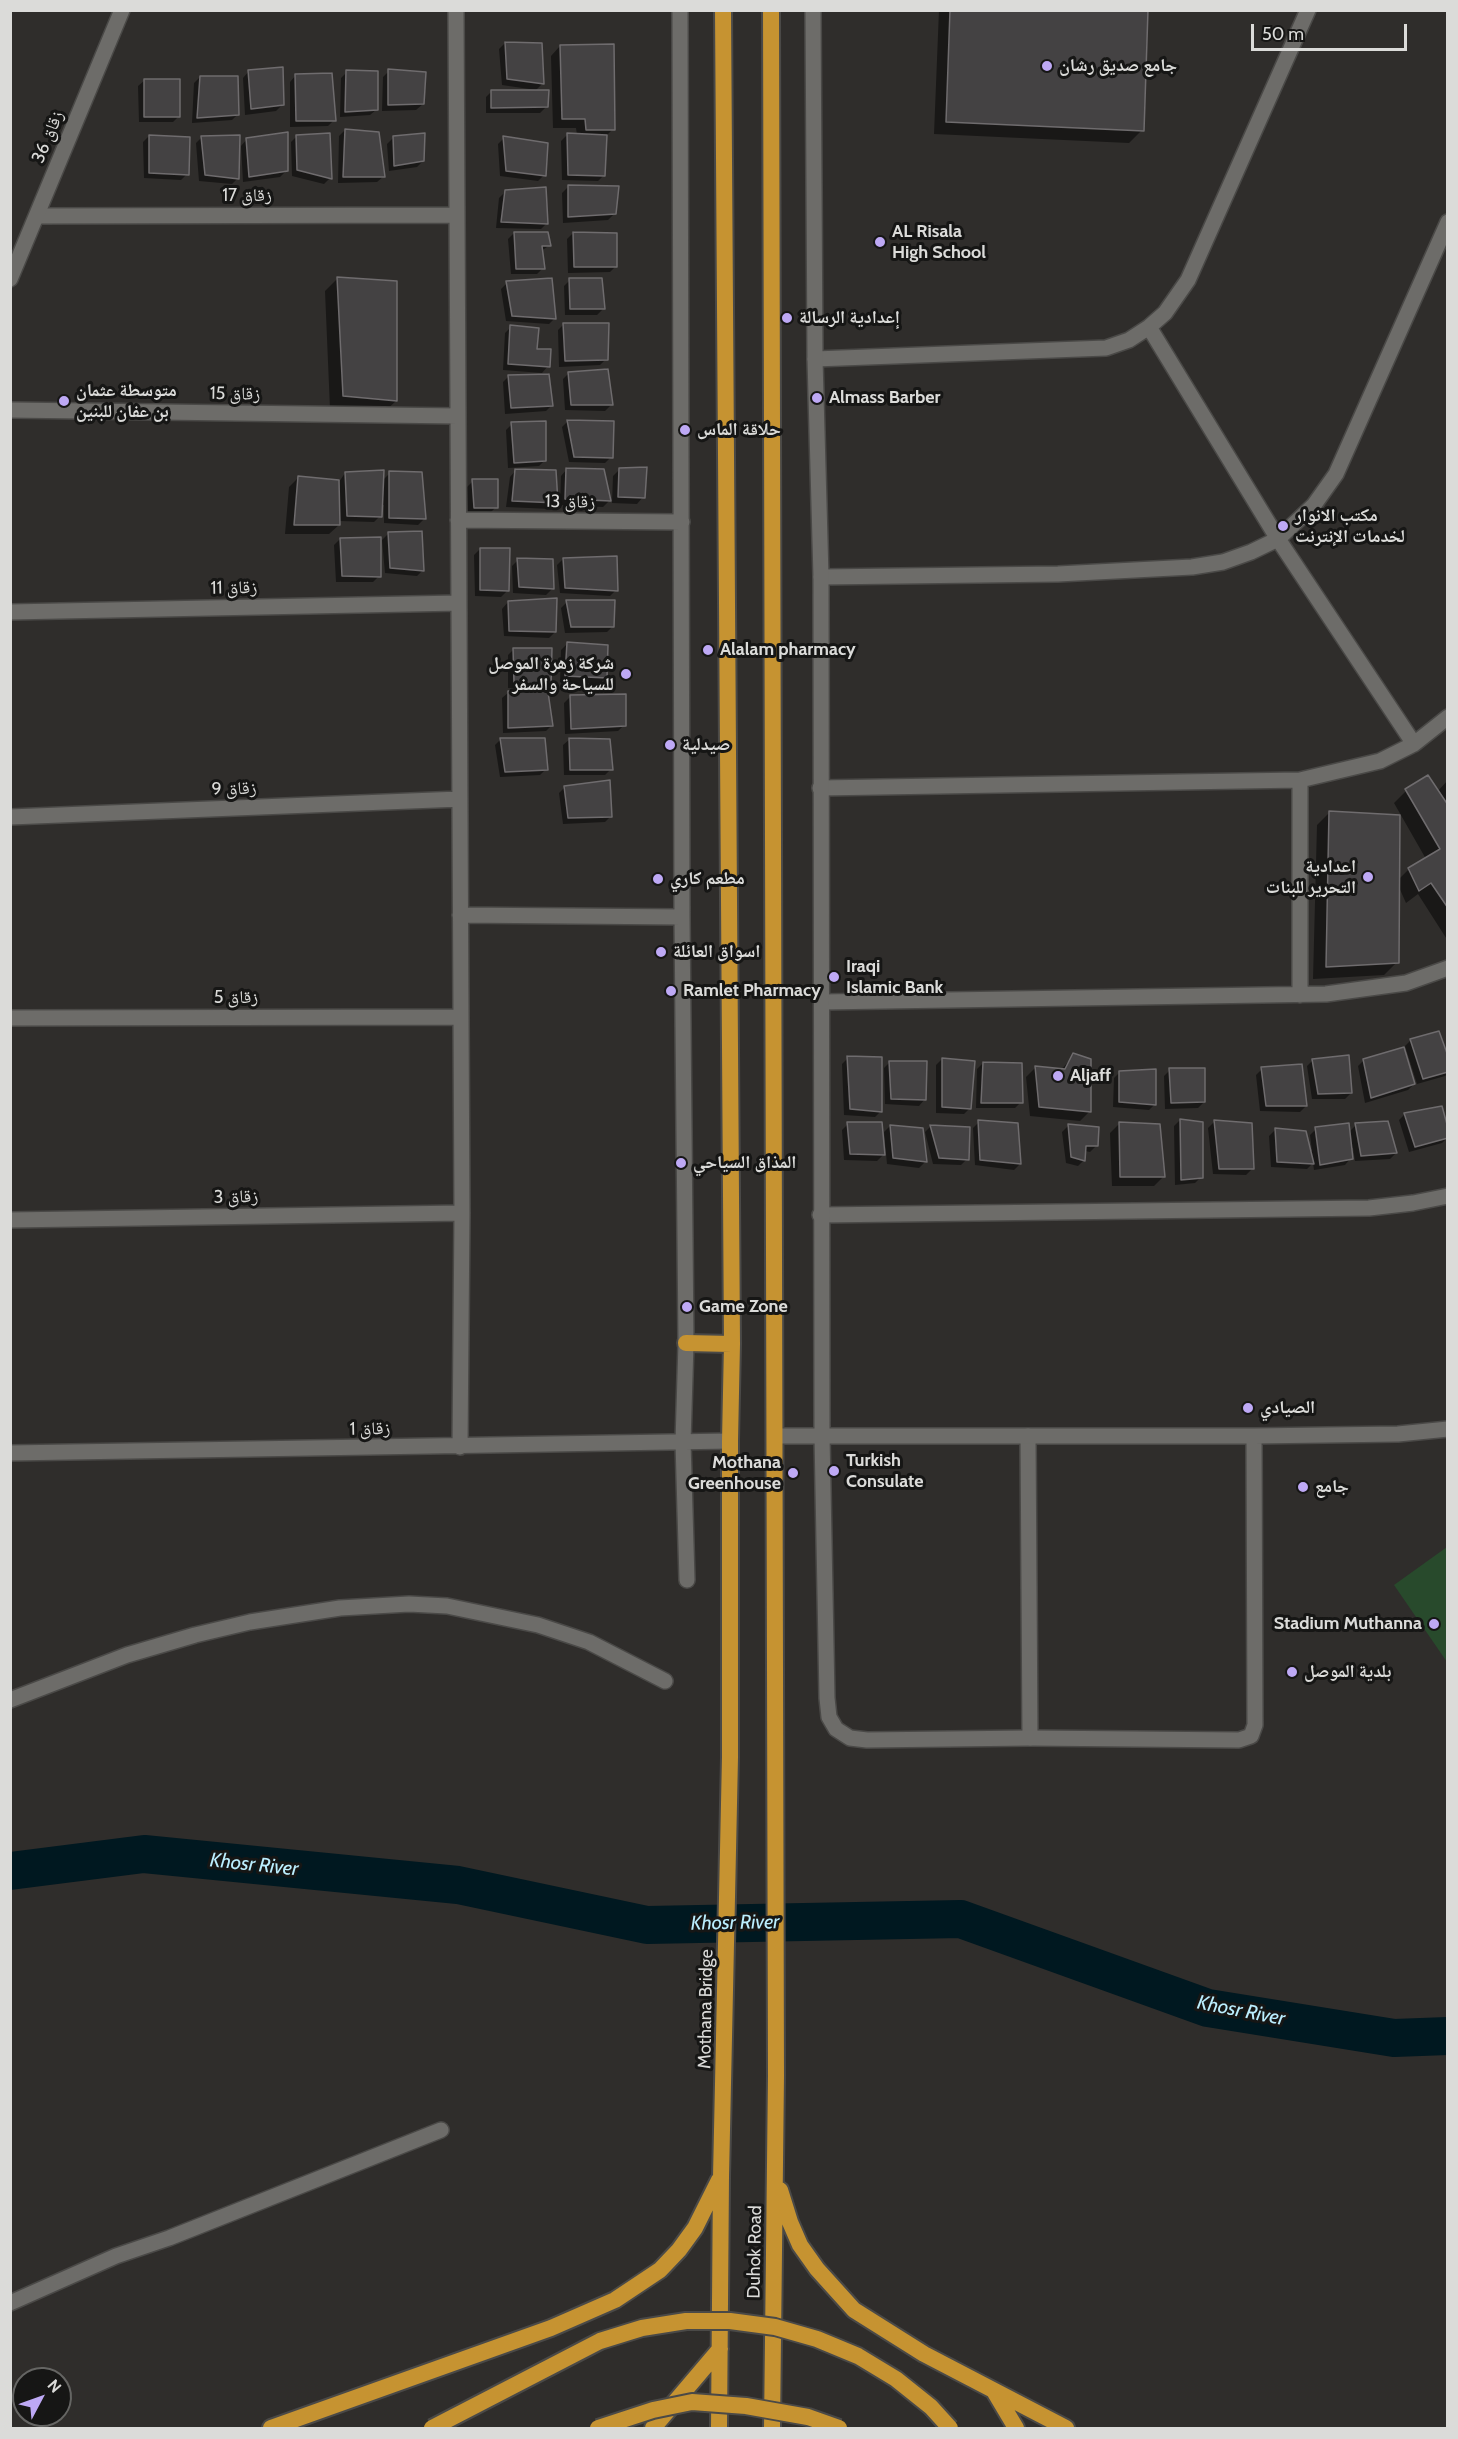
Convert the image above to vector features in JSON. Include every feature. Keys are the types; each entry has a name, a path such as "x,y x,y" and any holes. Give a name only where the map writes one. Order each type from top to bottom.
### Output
{"highway":[{"name":"Mothana Bridge","path":"723,10 732,1344 730,1757 724,2081"},
{"path":"771,10 776,1436"},
{"path":"686,1343 732,1344"},
{"name":"Duhok Road","path":"772,2428 776,2075 776,1436"},
{"name":"Duhok Road","path":"719,2428 724,2081"},
{"path":"775,2172 790,2222 800,2245 817,2269 854,2310 924,2354 1066,2428"},
{"path":"271,2428 551,2328 615,2300 660,2270 679,2250 695,2228 721,2177"},
{"path":"432,2428 600,2341 642,2328 675,2323 730,2321 774,2327 807,2336 858,2356 896,2379 931,2408 950,2428"},
{"path":"653,2428 720,2349"},
{"path":"993,2391 1016,2428"},
{"path":"598,2428 653,2410 692,2402 756,2407 808,2417 839,2428"}],"street":[{"name":"زقاق 36","path":"10,279 122,10"},
{"path":"456,10 462,1213 460,1447"},
{"path":"680,10 682,917 686,1343 683,1442 687,1580"},
{"path":"813,10 815,359 821,576 822,1436 827,1698 829,1717 836,1729 850,1738 867,1740 1030,1738 1239,1740 1251,1736 1255,1725 1254,1436"},
{"path":"815,359 1106,348 1129,340 1149,327 1165,313 1188,280 1308,10"},
{"name":"زقاق 17","path":"37,216 457,215"},
{"path":"821,576 1058,574 1192,567 1223,562 1278,539 1314,505 1336,474 1448,222"},
{"path":"1149,327 1278,539 1414,744"},
{"name":"زقاق 15","path":"10,410 458,416"},
{"name":"زقاق 13","path":"458,520 682,522"},
{"name":"زقاق 11","path":"10,612 459,603"},
{"path":"820,788 1300,780 1380,761 1414,744 1448,717"},
{"path":"1300,780 1300,995"},
{"name":"زقاق 9","path":"10,817 460,800"},
{"path":"460,915 682,917"},
{"path":"822,1002 1300,995 1368,990 1406,983 1448,968"},
{"name":"زقاق 5","path":"10,1018 461,1017"},
{"path":"820,1215 1369,1208 1448,1196"},
{"name":"زقاق 3","path":"10,1220 462,1213"},
{"path":"776,1436 1254,1436 1398,1434 1448,1429"},
{"path":"1028,1436 1030,1738"},
{"name":"زقاق 1","path":"10,1453 730,1441"},
{"path":"10,1700 128,1655 195,1635 250,1622 340,1608 409,1604 447,1606 538,1625 589,1642 664,1681"},
{"path":"10,2303 117,2256 169,2238 441,2130"}],"green space":[{"name":"Stadium Muthanna","path":"1447,1547 1447,1662 1394,1585"}],"building":[{"name":"جامع صديق رشان","path":"950,10 1148,10 1144,131 946,122"},
{"path":"505,42 542,43 544,84 507,79"},
{"path":"614,44 615,130 586,130 585,119 562,119 560,45"},
{"path":"283,67 284,105 251,109 248,70"},
{"path":"388,69 426,72 424,104 388,105"},
{"path":"346,70 378,71 378,110 345,112"},
{"path":"332,73 336,121 296,121 295,74"},
{"path":"200,76 238,76 239,115 197,118"},
{"path":"144,79 180,79 180,117 144,117"},
{"path":"491,90 549,90 548,107 491,108"},
{"path":"345,129 379,132 385,177 343,177"},
{"path":"288,132 288,171 249,177 246,138"},
{"path":"330,133 332,179 297,170 296,135"},
{"path":"425,133 424,161 394,166 393,136"},
{"path":"567,133 607,135 605,176 568,175"},
{"path":"149,135 190,137 189,175 149,173"},
{"path":"240,135 239,179 205,175 201,136"},
{"path":"503,136 548,143 546,176 506,171"},
{"path":"568,185 619,186 616,214 568,217"},
{"path":"546,187 548,224 501,222 505,190"},
{"path":"514,232 548,232 551,246 542,246 545,269 516,269"},
{"path":"573,232 617,233 617,267 574,267"},
{"path":"337,277 397,281 397,401 343,396"},
{"path":"552,278 556,319 512,316 506,281"},
{"path":"569,278 602,278 605,309 570,309"},
{"path":"563,323 609,323 608,360 565,361"},
{"path":"510,325 539,328 537,349 551,349 550,367 508,364"},
{"path":"608,369 613,405 571,405 568,372"},
{"path":"549,374 553,406 511,408 508,375"},
{"path":"567,420 614,421 613,458 574,457"},
{"path":"546,421 546,461 514,463 511,422"},
{"path":"647,467 645,498 618,497 619,468"},
{"path":"566,468 604,469 611,501 565,499"},
{"path":"515,469 556,470 558,503 512,501"},
{"path":"384,470 382,517 347,516 345,472"},
{"path":"389,471 422,472 426,519 389,518"},
{"path":"298,476 339,480 340,525 294,525"},
{"path":"472,479 498,479 498,508 474,508"},
{"path":"422,531 424,571 390,568 388,532"},
{"path":"381,537 381,577 342,576 340,538"},
{"path":"480,548 510,548 509,591 480,590"},
{"path":"617,556 618,591 565,588 563,558"},
{"path":"517,558 553,559 554,589 519,587"},
{"path":"557,598 556,632 509,631 508,601"},
{"path":"566,600 615,600 614,627 571,627"},
{"path":"567,642 608,645 607,678 565,676"},
{"path":"513,648 552,648 551,685 514,683"},
{"path":"508,691 548,692 553,726 508,728"},
{"path":"626,694 626,726 571,729 570,695"},
{"path":"500,738 545,738 548,770 505,772"},
{"path":"569,738 610,739 613,770 570,770"},
{"path":"1428,775 1448,805 1448,908 1431,883 1419,891 1408,868 1440,849 1405,789"},
{"path":"610,780 612,817 568,818 564,786"},
{"path":"1329,811 1400,815 1399,963 1326,967"},
{"path":"1439,1031 1448,1056 1448,1072 1423,1079 1410,1039"},
{"path":"1404,1047 1415,1084 1371,1098 1363,1059"},
{"path":"1073,1053 1091,1059 1091,1112 1039,1107 1035,1066 1065,1069"},
{"path":"1349,1055 1352,1093 1318,1094 1312,1059"},
{"path":"847,1056 882,1057 882,1112 850,1109"},
{"path":"942,1058 975,1061 971,1109 942,1107"},
{"path":"889,1061 927,1061 926,1100 891,1099"},
{"path":"983,1062 1022,1063 1023,1103 981,1103"},
{"path":"1302,1064 1307,1106 1266,1106 1261,1067"},
{"path":"1169,1068 1205,1068 1205,1102 1171,1103"},
{"path":"1156,1069 1156,1105 1119,1102 1119,1071"},
{"path":"1442,1106 1448,1128 1448,1138 1415,1147 1404,1113"},
{"path":"1180,1119 1203,1122 1203,1178 1181,1180"},
{"path":"978,1120 1018,1123 1021,1164 980,1160"},
{"path":"1214,1120 1252,1123 1254,1169 1219,1169"},
{"path":"1388,1121 1397,1153 1361,1156 1355,1123"},
{"path":"847,1122 882,1122 885,1155 850,1154"},
{"path":"1119,1122 1160,1124 1165,1177 1120,1177"},
{"path":"1349,1123 1353,1159 1320,1165 1315,1127"},
{"path":"1068,1124 1099,1127 1098,1146 1086,1146 1085,1161 1071,1157"},
{"path":"890,1125 923,1128 927,1162 893,1158"},
{"path":"930,1125 970,1127 969,1160 939,1158"},
{"path":"1275,1128 1306,1131 1314,1164 1277,1162"}],"waterway":[{"name":"Khosr River","path":"10,1871 144,1854 458,1885 647,1925 961,1919 1208,2008 1394,2038 1448,2036"}],"place":[{"name":"جامع صديق رشان","path":"1047,66"},
{"name":"AL Risala High School","path":"880,242"},
{"name":"إعدادية الرسالة","path":"787,318"},
{"name":"Almass Barber","path":"817,398"},
{"name":"متوسطة عثمان بن عفان للبنين","path":"64,401"},
{"name":"حلاقة الماس","path":"685,430"},
{"name":"مكتب الانوار لخدمات الإنترنت","path":"1283,526"},
{"name":"Alalam pharmacy","path":"708,650"},
{"name":"شركة زهرة الموصل للسياحة والسفر","path":"626,674"},
{"name":"صيدلية","path":"670,745"},
{"name":"اعدادية التحرير للبنات","path":"1368,877"},
{"name":"مطعم كاري","path":"658,879"},
{"name":"اسواق العائلة","path":"661,952"},
{"name":"Iraqi Islamic Bank","path":"834,977"},
{"name":"Ramlet Pharmacy","path":"671,991"},
{"name":"Aljaff","path":"1058,1076"},
{"name":"المذاق السياحي","path":"681,1163"},
{"name":"Game Zone","path":"687,1307"},
{"name":"الصيادي","path":"1248,1408"},
{"name":"Turkish Consulate","path":"834,1471"},
{"name":"Mothana Greenhouse","path":"793,1473"},
{"name":"جامع","path":"1303,1487"},
{"name":"Stadium Muthanna","path":"1434,1624"},
{"name":"بلدية الموصل","path":"1292,1672"}]}
